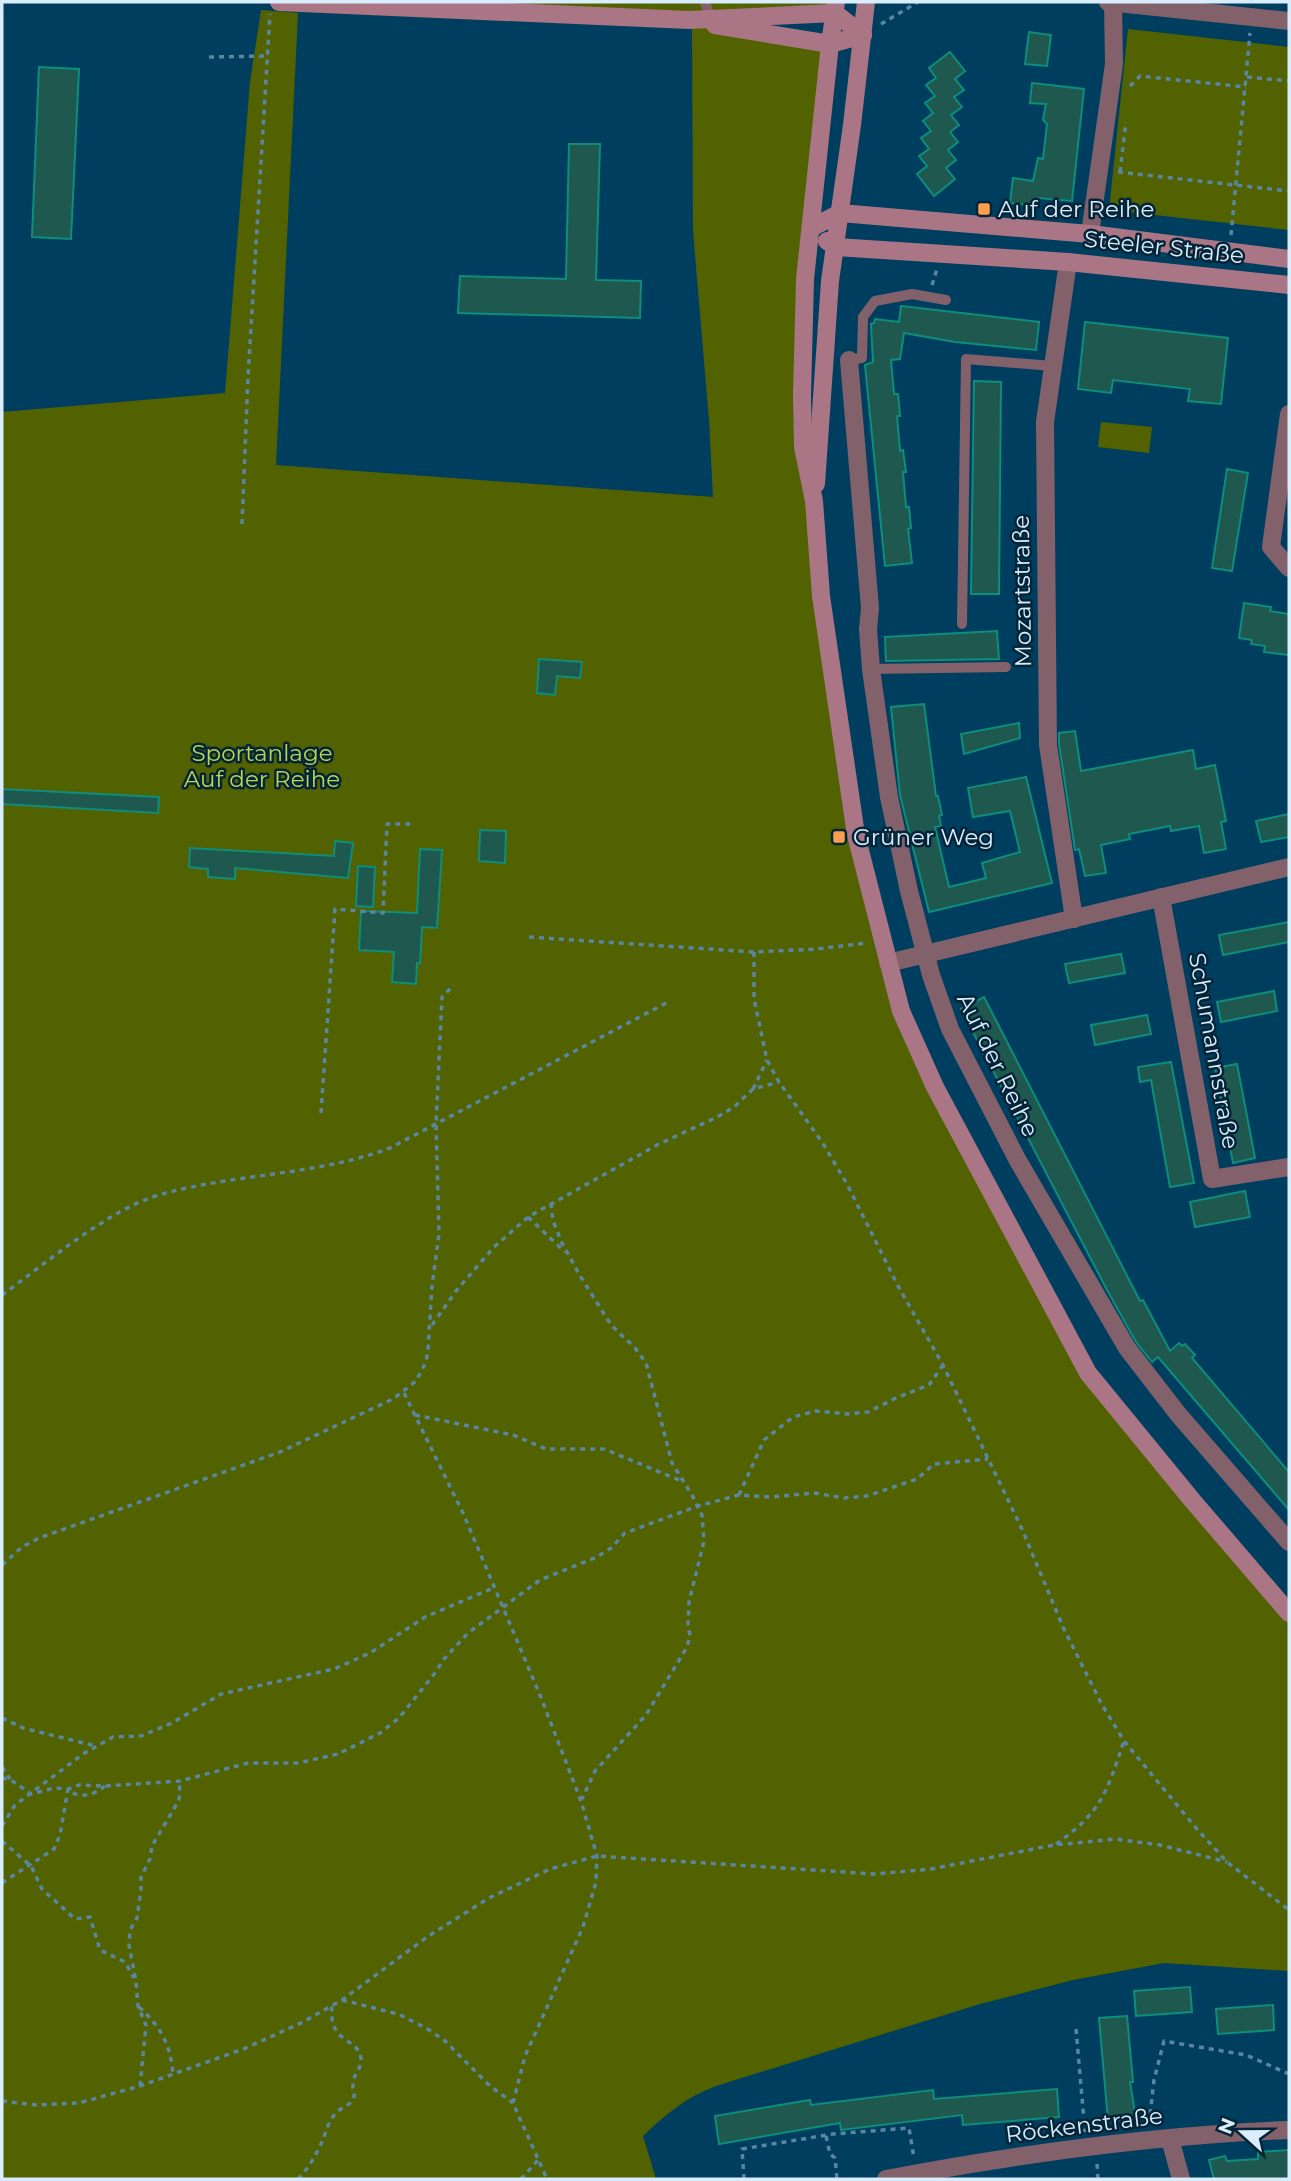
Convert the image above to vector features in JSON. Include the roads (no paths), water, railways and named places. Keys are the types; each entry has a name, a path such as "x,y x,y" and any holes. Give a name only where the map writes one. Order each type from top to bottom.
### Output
{"main road":[{"path":"279,2 560,7 689,20 830,44 863,35"},
{"path":"814,501 820,450 830,281 866,2"},
{"path":"689,20 707,10 835,7 863,35"},
{"path":"835,7 805,279 803,447 814,501 821,596 856,835 901,1012 935,1087 1088,1373 1289,1613"},
{"path":"811,228 840,213"},
{"name":"Steeler Straße","path":"840,213 1090,234 1289,259"},
{"path":"811,228 836,247"},
{"name":"Steeler Straße","path":"836,247 1068,262 1289,285"}],"street":[{"path":"1108,2 1252,10 1289,21"},
{"path":"1090,234 1114,64 1113,2"},
{"name":"Mozartstraße","path":"1068,262 1045,422 1048,744 1074,919"},
{"name":"Auf der Reihe","path":"849,360 870,608 868,629 888,797 926,955 950,1029 1017,1159 1127,1348 1178,1414 1289,1542"},
{"path":"1289,414 1271,547 1289,568"},
{"path":"888,963 1289,867"},
{"name":"Schumannstraße","path":"1161,897 1212,1179 1289,1167"},
{"name":"Röckenstraße","path":"887,2179 1086,2148 1289,2130"},
{"path":"1170,2139 1181,2179"}],"lane":[{"path":"849,360 862,358 863,317 876,300 912,294 946,300"},
{"path":"962,624 966,359 1053,366"},
{"path":"872,669 1006,667"}],"place":[{"name":"Auf der Reihe","path":"984,209"},
{"name":"Grüner Weg","path":"839,837"}],"park label":[{"name":"Sportanlage Auf der Reihe","path":"262,766"}]}
